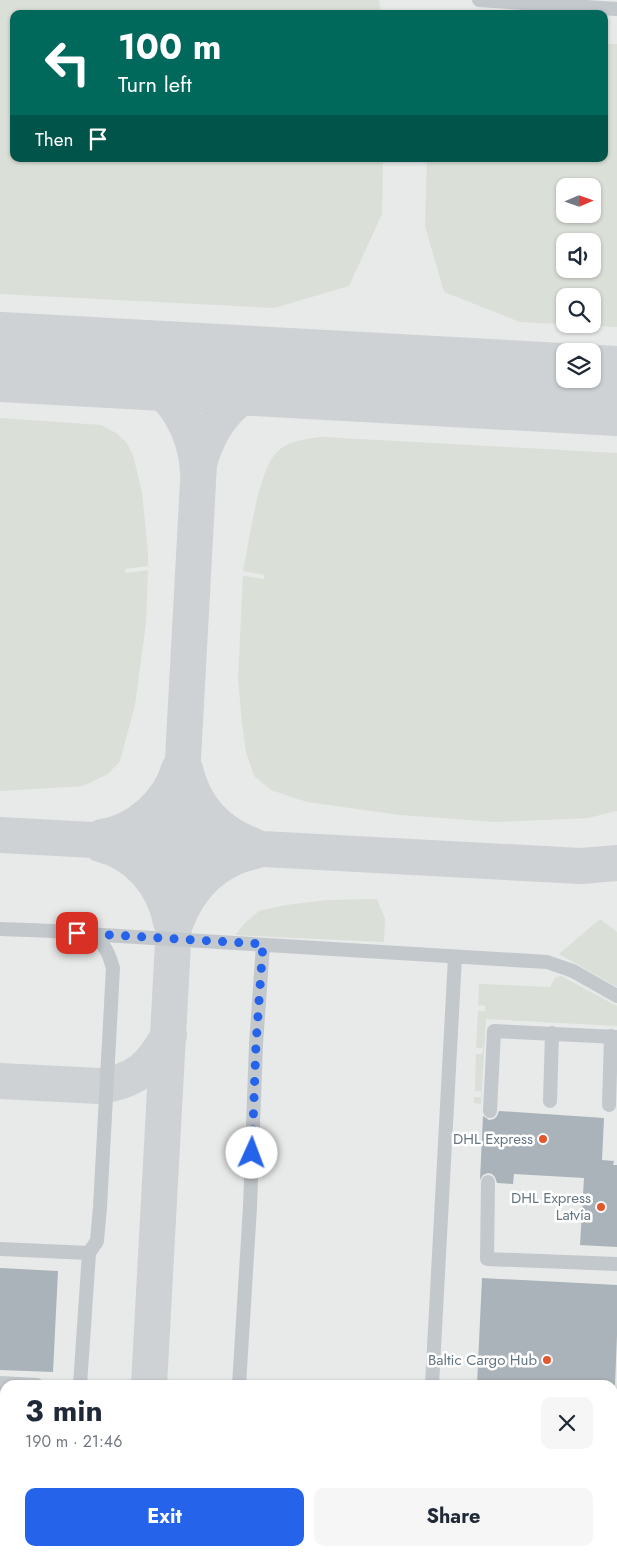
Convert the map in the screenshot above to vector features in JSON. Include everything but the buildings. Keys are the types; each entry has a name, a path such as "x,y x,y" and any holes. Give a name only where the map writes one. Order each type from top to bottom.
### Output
{"lane":[{"path":"480,0 617,9"},
{"path":"0,928 547,962 573,971 617,996"},
{"path":"77,933 98,941 108,953 113,968 99,1216 97,1240 89,1253 80,1380"},
{"path":"239,1380 250,1207 256,1044 263,944"},
{"path":"432,1380 455,957"},
{"path":"490,1111 494,1031 614,1037 609,1106"},
{"path":"550,1101 552,1033"},
{"path":"488,1182 487,1259 617,1264"},
{"path":"0,1249 89,1253"}],"shaded area":[{"path":"0,0 617,0 617,1380 0,1380"},
{"path":"0,0 379,0 380,10 10,10 10,162 383,162 382,214 349,286 274,308 0,294"},
{"path":"608,44 617,44 617,327 601,326 601,288 556,288 556,324 520,322 444,292 425,226 427,162 608,162"},
{"path":"0,418 101,425 116,433 126,442 133,455 142,493 148,566 125,569 125,573 148,570 146,623 135,705 120,761 108,774 83,786 0,791"},
{"path":"322,437 617,453 617,811 588,818 496,822 400,815 307,802 271,790 254,776 246,752 238,679 243,576 264,579 265,575 243,571 251,526 264,476 276,453 286,445"},
{"path":"377,899 385,919 384,942 235,935 259,911 286,905 327,900"},
{"path":"600,919 617,932 617,987 559,954"},
{"path":"561,976 617,1006 617,1026 486,1019 481,1104 474,1103 474,1097 481,1097 481,1091 475,1091 476,1054 482,1054 483,1048 476,1048 478,1011 485,1011 485,1006 478,1005 479,984 550,987 555,978"}],"taxiway":[{"path":"96,362 137,375 150,382 162,392 181,415 188,428 193,442 198,472"},
{"path":"149,1380 199,464 215,425 240,398 256,388 274,381 315,374"},
{"path":"102,837 127,829 150,814 168,793 179,769"},
{"path":"185,769 194,795 209,817 229,834 254,846"},
{"path":"0,835 581,866 617,863"},
{"path":"100,844 126,855 147,872 162,895 171,922"},
{"path":"176,922 188,897 196,886 216,867 228,860 255,851"},
{"path":"0,1081 99,1086 112,1084 142,1071 156,1056 169,1035"}],"runway":[{"path":"0,357 617,391"}],"place":[{"name":"DHL Express","path":"543,1139"},
{"name":"DHL Express Latvia","path":"601,1207"},
{"name":"Baltic Cargo Hub","path":"547,1360"}],"route":[{"path":"77,933 263,944 256,1044 252,1153"}]}
